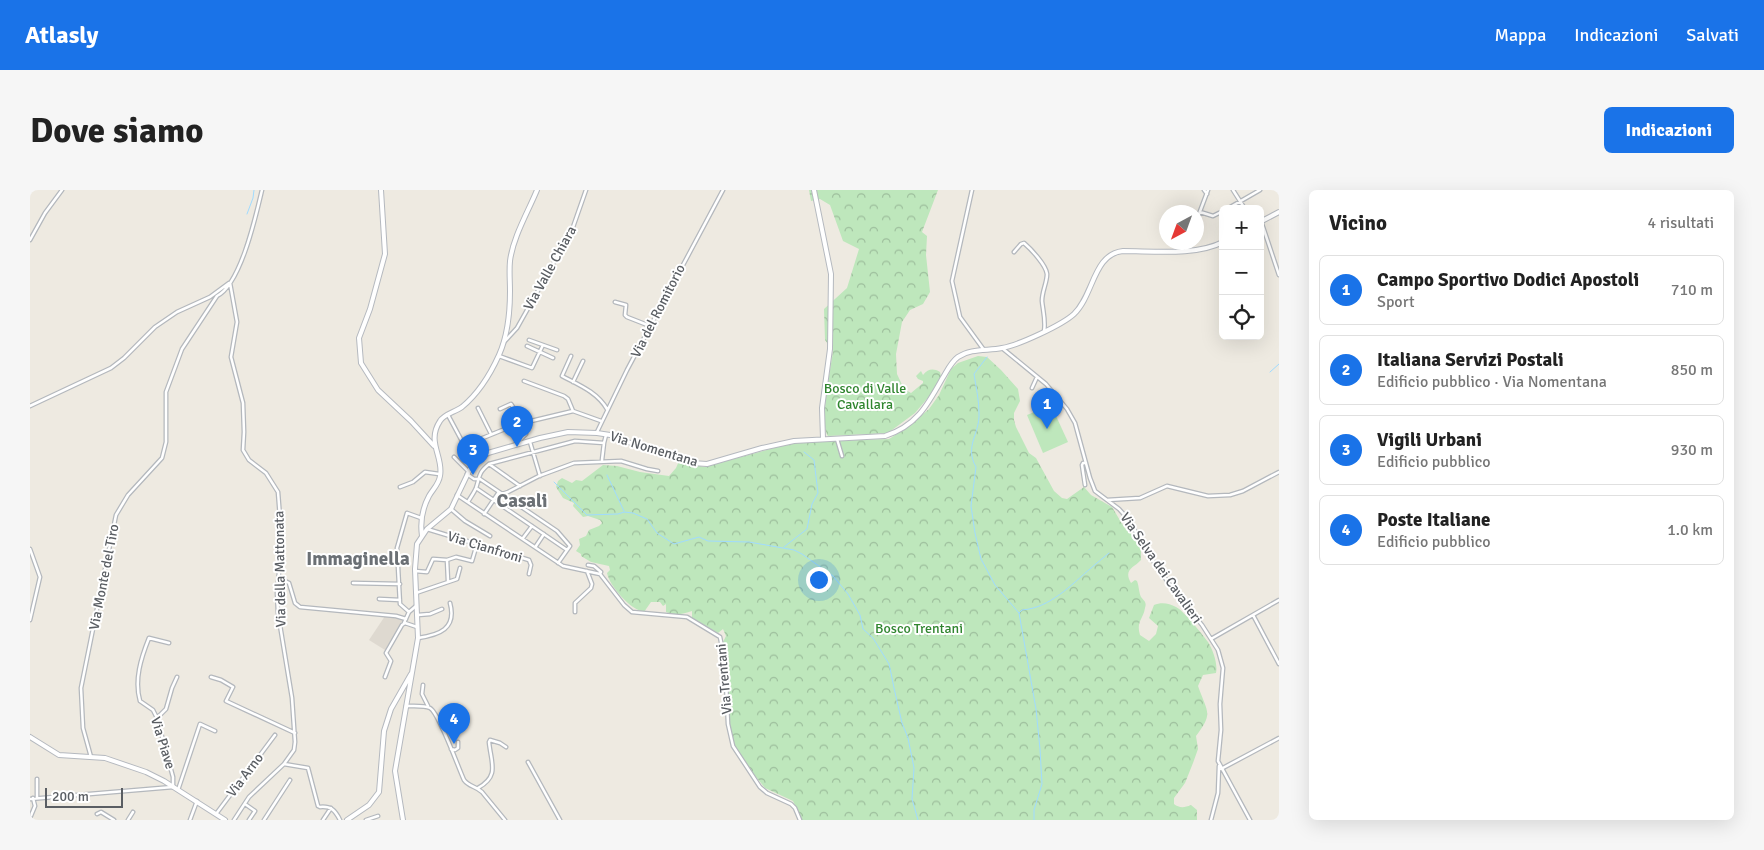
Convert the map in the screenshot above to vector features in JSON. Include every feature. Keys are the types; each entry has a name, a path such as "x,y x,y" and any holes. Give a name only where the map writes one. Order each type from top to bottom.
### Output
{"main road":[{"path":"381,190 385,253 371,305 359,338 360,363 378,390 434,446"},
{"path":"422,536 420,524 423,508 438,483 441,474 434,446 436,427 442,418 463,406 478,391 499,356 505,340 509,317 512,253 538,190"},
{"path":"814,190 831,274 830,349 823,390 823,439"},
{"path":"1264,220 1279,212"},
{"name":"Via Nomentana","path":"1204,248 1219,244"},
{"name":"Via Nomentana","path":"403,820 395,771 418,638 415,571 417,544 427,529 451,509 467,473 476,462 488,453 568,432 597,433 606,434 654,452 699,465 790,442 878,437 896,432 925,410 956,359 966,354 1002,348 1044,332 1064,322 1075,313 1091,286 1100,265 1112,254 1123,251 1186,250"},
{"path":"347,820 370,805 379,792 383,736 386,722 413,667"},
{"path":"30,737 57,754 109,759 140,769 162,780 225,820"}],"street":[{"path":"30,240 45,213 62,190"},
{"path":"30,406 111,368 155,327 177,312 210,297 230,282 246,248 262,190"},
{"name":"Via Valle Chiara","path":"505,340 517,328 568,237 576,221 586,190"},
{"name":"Via del Romitorio","path":"597,433 601,421 650,326 723,190"},
{"path":"972,190 952,281 960,316 984,350"},
{"path":"1204,190 1207,194"},
{"path":"1203,205 1208,190"},
{"path":"1233,190 1242,205"},
{"path":"1234,205 1260,190"},
{"path":"1204,213 1214,216 1219,213"},
{"path":"1264,231 1279,275"},
{"path":"1014,252 1022,243 1025,243 1041,260 1046,269 1042,297 1044,332"},
{"name":"Via della Mattonata","path":"230,282 237,322 231,357 243,403 244,432 242,448 247,458 265,472 278,490 282,542 278,580 279,622 292,698 295,733 294,750 284,764 254,792 234,820"},
{"name":"Via Monte del Tiro","path":"91,757 83,729 81,688 116,515 128,496 162,458 166,442 166,392 180,356 217,296 224,292 230,282"},
{"path":"615,302 626,305 625,315 627,317 650,326"},
{"path":"529,340 557,350"},
{"path":"499,356 532,368 543,345"},
{"path":"527,346 553,358"},
{"name":"Via Selva dei Cavalieri","path":"1002,348 1053,392 1072,417 1094,489 1119,508 1130,520 1147,552 1220,653 1223,668 1219,764 1250,820"},
{"path":"572,356 562,376 602,400 607,409"},
{"path":"573,382 583,361"},
{"path":"1032,388 1036,376"},
{"path":"524,381 564,396 573,411"},
{"path":"500,409 511,404 525,425 526,434 514,447"},
{"path":"478,408 491,434"},
{"path":"525,425 527,422 573,411 601,421"},
{"path":"448,415 463,443"},
{"path":"476,462 468,444 505,429"},
{"path":"602,461 606,434"},
{"path":"838,439 842,456"},
{"path":"530,442 540,476"},
{"path":"468,502 476,488 481,470 489,464 575,442 604,443"},
{"path":"454,458 467,473 477,479 480,478 557,531 570,546 558,562"},
{"path":"484,514 500,493 508,492 540,476 574,463 621,461 658,471"},
{"path":"1085,485 1082,465 1086,463"},
{"path":"489,464 520,486"},
{"path":"400,487 413,482 424,472 441,474"},
{"path":"1106,500 1140,498 1167,486 1208,496 1230,496 1279,472"},
{"path":"476,488 567,550"},
{"path":"457,496 536,546 563,566 600,574"},
{"path":"451,509 490,536"},
{"path":"409,612 402,606 400,600 398,543 407,512 421,518"},
{"path":"523,538 532,526"},
{"name":"Via Cianfroni","path":"427,529 529,560 531,565 529,574"},
{"path":"536,546 544,534"},
{"path":"415,571 427,572 433,559 447,560 456,557 472,562 477,544"},
{"path":"30,548 40,578 30,620"},
{"path":"447,560 448,581"},
{"path":"588,565 594,566 601,572 600,574"},
{"path":"416,593 459,578 460,568"},
{"path":"575,612 575,603 591,588 592,584 588,571"},
{"name":"Via Trentani","path":"600,574 624,606 632,612 687,617 720,636 725,662 728,724 733,746 760,787 767,793 791,804 795,808 800,820"},
{"path":"278,580 284,580 289,583 295,603 300,607 396,616 406,619"},
{"path":"353,583 400,584"},
{"path":"379,599 400,600"},
{"path":"1211,639 1279,600"},
{"path":"418,638 440,634 444,630 449,624 451,616 450,603"},
{"path":"385,677 391,661 386,653 409,612 417,605"},
{"path":"418,615 430,614 442,609"},
{"path":"1253,615 1279,664"},
{"path":"404,623 418,627"},
{"name":"Via Piave","path":"169,643 150,638 141,660 137,677 140,701 153,710 157,718 173,776 173,787"},
{"path":"157,718 166,709 177,677"},
{"path":"211,677 233,687 226,701 295,733"},
{"path":"423,685 422,694 440,721 464,780 468,785 478,788 505,820"},
{"path":"406,706 429,707"},
{"path":"440,721 451,716 449,708"},
{"path":"178,790 200,724 215,730"},
{"name":"Via Arno","path":"216,814 274,735"},
{"path":"1221,769 1279,738"},
{"path":"478,788 492,776 494,771 490,740 500,742 506,748"},
{"path":"450,748 453,750 458,748 458,742"},
{"path":"528,762 560,820"},
{"path":"284,764 308,768 318,806 332,808 336,811 340,820"},
{"path":"1211,820 1218,793 1219,764"},
{"path":"30,818 35,806 33,798 37,778"},
{"path":"264,820 290,780"},
{"path":"33,798 173,787"},
{"path":"190,820 197,801"},
{"path":"245,803 256,811 249,820"},
{"path":"323,820 332,808"},
{"path":"97,814 101,812 114,820"},
{"path":"128,820 133,812"},
{"path":"366,820 378,816"}],"shaded area":[{"path":"385,616 397,617 403,620 385,650 369,640"}],"green space":[{"name":"Bosco di Valle Cavallara","path":"809,190 938,190 922,232 927,236 926,255 930,292 923,304 910,310 902,322 896,354 897,374 904,389 911,393 923,383 916,376 921,371 923,375 929,370 935,370 940,372 941,376 937,387 915,413 888,433 828,436 826,430 825,408 833,351 825,340 824,309 847,288 859,249 843,241 830,205 820,199 811,201"},
{"name":"Bosco Trentani","path":"978,356 987,357 1018,389 1020,401 1014,413 1016,427 1029,453 1036,458 1054,491 1062,498 1067,499 1084,487 1091,495 1112,507 1124,527 1136,538 1141,550 1141,560 1130,569 1128,575 1131,583 1135,580 1137,581 1140,595 1146,606 1139,623 1140,635 1149,641 1156,634 1158,626 1149,618 1154,605 1159,603 1168,604 1184,613 1212,649 1216,661 1216,673 1203,675 1198,686 1206,707 1207,717 1196,736 1198,749 1185,783 1174,798 1174,804 1182,807 1191,805 1197,810 1197,820 802,820 793,801 765,788 740,757 733,745 728,714 728,680 723,642 726,636 723,629 718,633 692,618 692,611 679,614 666,612 666,604 663,606 660,602 651,602 644,612 633,607 612,585 607,573 610,570 609,566 591,562 576,551 580,545 579,539 586,536 589,530 602,523 600,520 588,516 583,517 573,506 574,503 563,498 556,487 558,481 562,478 572,483 576,480 582,481 603,465 669,476 679,461 704,467 796,442 889,439 908,427 929,409 939,395 951,369 958,363"},
{"path":"1051,405 1068,442 1043,453 1027,415"}],"waterway":[{"path":"247,214 254,190"},
{"path":"987,357 974,374 979,420 972,446 973,460 976,467 971,506 981,559 995,585 1019,613"},
{"path":"1270,372 1279,364"},
{"path":"784,547 807,529 812,504 818,493 814,460 804,452"},
{"path":"607,475 624,511"},
{"path":"554,482 587,515 633,513 647,519 657,533 674,544 699,537 708,541 749,542 794,550 833,576 848,594 860,615 863,629 873,638 889,664 914,768 912,799 918,820"},
{"path":"1034,820 1034,810 1042,784 1040,749 1036,709 1019,613 1022,610 1042,605 1060,595 1109,553"}],"place":[{"name":"Campo Sportivo Dodici Apostoli","path":"1047,429"},
{"name":"Italiana Servizi Postali","path":"517,447"},
{"name":"Vigili Urbani","path":"473,475"},
{"name":"Poste Italiane","path":"454,744"}],"district":[{"name":"Casali","path":"522,501"},
{"name":"Immaginella","path":"358,559"}]}
